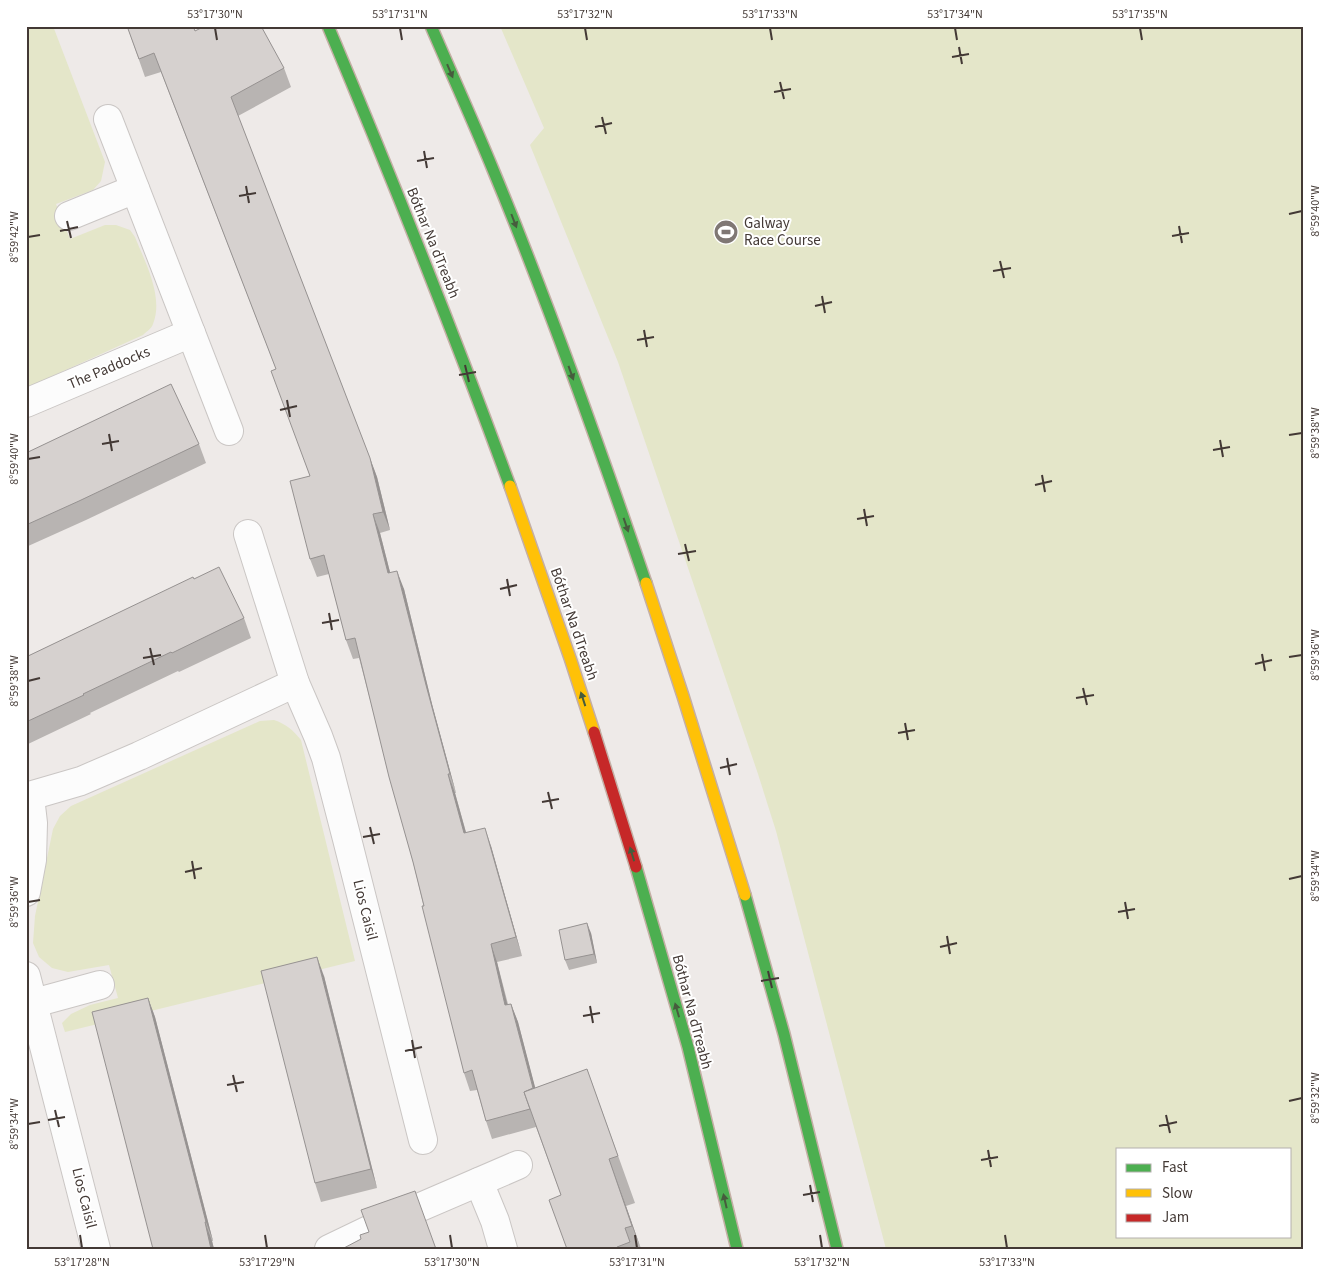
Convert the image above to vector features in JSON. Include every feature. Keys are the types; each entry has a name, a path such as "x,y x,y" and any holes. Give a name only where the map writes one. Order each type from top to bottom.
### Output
{"highway":[{"name":"Bóthar Na dTreabh","path":"328,26 367,117 438,296 490,432 566,646 632,852 688,1048 737,1249"},
{"path":"431,26 502,190 605,465 656,612 699,747 776,1005 837,1249"}],"street":[{"path":"108,119 230,431"},
{"path":"68,216 135,190"},
{"name":"The Paddocks","path":"26,404 191,333"},
{"name":"Lios Caisil","path":"248,534 295,683 326,758 423,1140"},
{"path":"26,892 32,860 33,823 28,797 81,782 295,683"},
{"name":"Lios Caisil","path":"26,976 96,1249"},
{"path":"34,1003 100,985"},
{"path":"330,1249 381,1224 518,1165"},
{"path":"479,1182 495,1221 503,1249"}],"green space":[{"path":"31,26 53,26 105,162 101,181 93,190 56,204 70,239 105,225 116,225 130,230 135,237 152,280 155,291 156,314 152,325 143,335 26,388 26,28"},
{"path":"500,26 1303,26 1303,1249 886,1249 776,831 758,774 618,362 530,145 544,128"},
{"path":"274,720 289,728 301,740 355,961 65,1032 62,1023 71,1014 90,1005 118,998 109,965 68,972 52,968 39,957 33,943 35,916 53,829 60,816 71,806 260,721"}],"building":[{"path":"127,26 193,26 195,31 205,26 261,26 284,68 231,97 370,458 383,512 373,514 388,573 397,571 464,833 485,828 516,937 491,944 505,1005 511,1004 533,1088 524,1092 530,1109 486,1121 472,1070 464,1073 422,906 424,906 413,862 389,777 355,638 346,640 324,555 310,559 290,481 310,476 271,371 276,369 154,53 139,59"},
{"path":"171,384 199,444 26,525 26,453"},
{"path":"219,567 244,618 26,722 26,657 193,577 194,579"},
{"path":"587,923 594,954 565,960 559,930"},
{"path":"317,957 371,1169 315,1183 261,971"},
{"path":"148,998 206,1222 211,1249 153,1249 92,1012"},
{"path":"587,1069 618,1156 609,1159 632,1226 625,1228 630,1242 617,1247 617,1249 567,1249 549,1200 561,1195 524,1092"},
{"path":"415,1191 436,1249 342,1249 361,1239 360,1235 369,1232 361,1210"}],"traffic: fast":[{"path":"328,26 422,255 510,486"},
{"path":"431,26 535,274 592,428 646,583"},
{"path":"636,867 688,1047 737,1249"},
{"path":"745,895 784,1034 837,1249"}],"traffic: slow":[{"path":"510,486 594,732"},
{"path":"646,583 745,895"}],"traffic: jam":[{"path":"594,732 636,867"}],"place":[{"name":"Galway Race Course","path":"726,232"}]}
